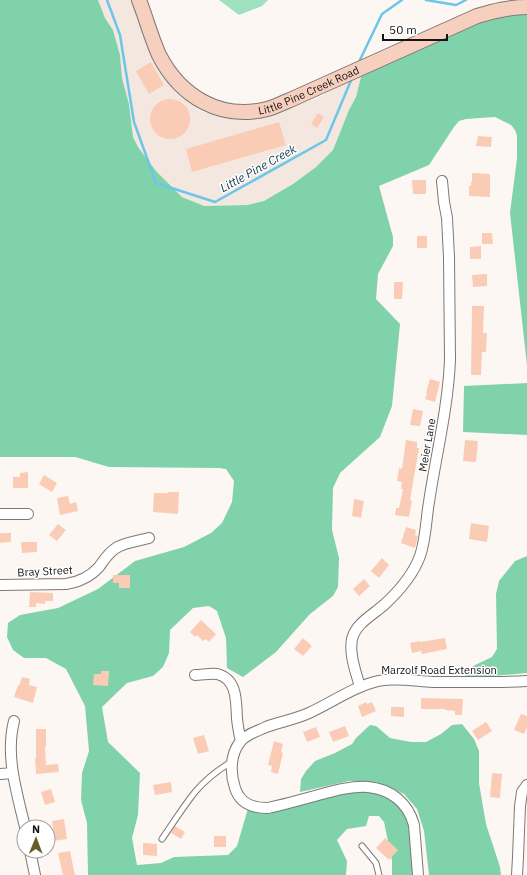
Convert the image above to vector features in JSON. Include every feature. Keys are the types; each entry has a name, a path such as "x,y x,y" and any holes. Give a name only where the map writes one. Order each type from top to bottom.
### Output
{"street":[{"name":"Little Pine Creek Road","path":"139,0 159,53 171,74 179,84 200,101 210,106 238,112 267,109 290,100 477,16 507,8 527,7"},
{"name":"Meier Lane","path":"360,687 352,654 352,640 354,634 362,623 398,591 408,579 417,564 422,548 438,451 449,378 450,360 449,257 447,218 442,181"},
{"path":"0,514 28,514"},
{"name":"Bray Street","path":"0,585 74,583 92,574 105,558 117,547 149,538"},
{"path":"195,675 215,674 222,676 230,682 235,692 237,721 241,741 234,753 231,770 236,792 244,802 254,807 268,808 339,790 357,787 380,789 397,798 409,810 416,836 418,875"},
{"name":"Marzolf Road Extension","path":"241,741 252,733 308,713 360,687 380,681 527,681"},
{"path":"14,721 11,735 13,773 23,819"},
{"path":"0,774 13,773"},
{"path":"517,875 520,806 522,792 527,784"},
{"path":"32,859 35,875"}],"lane":[{"path":"162,839 196,791 215,773 232,761"},
{"path":"362,846 376,863 379,875"}],"shaded area":[{"path":"98,0 133,0 153,56 174,89 199,110 218,117 254,119 318,98 362,73 356,97 349,110 333,150 316,167 293,184 264,201 247,205 203,206 182,197 156,171 138,147 133,137 129,104 122,78 120,55 113,30 105,18"}],"green space":[{"path":"0,0 98,0 105,18 113,30 120,55 122,78 129,104 133,137 138,147 156,171 182,197 204,206 247,205 264,201 293,184 316,167 333,150 349,110 356,97 362,73 486,20 516,14 527,14 527,365 510,213 517,158 517,136 511,125 495,117 466,119 459,121 454,127 429,165 379,186 393,237 393,246 378,274 376,299 400,324 392,406 380,437 340,473 333,488 332,530 339,558 338,587 333,596 310,614 276,652 243,677 227,668 226,638 217,611 209,606 193,608 170,630 169,653 163,667 153,676 127,683 102,707 108,742 140,773 138,815 132,838 137,865 161,863 174,857 228,855 237,846 249,805 254,807 339,790 380,789 409,810 418,875 392,875 392,861 384,822 379,816 369,816 366,826 347,829 337,840 347,861 346,875 88,875 87,823 81,800 82,773 89,751 85,706 66,669 46,658 24,658 13,650 7,637 8,623 20,615 58,608 98,589 135,561 184,547 211,533 222,523 232,502 234,481 226,469 219,468 109,467 75,457 0,457"},
{"path":"219,0 268,0 262,6 239,15"},
{"path":"527,383 527,435 463,432 464,386"},
{"path":"527,556 527,673 492,676 465,676 473,666 492,657 497,649 496,594 499,581 515,561"},
{"path":"462,724 474,739 479,751 479,783 486,824 500,867 501,875 429,875 424,831 417,809 404,794 376,782 349,781 300,792 301,779 315,761 352,744 356,738 370,725 376,726 390,738 411,742 426,742 441,734 452,725"}],"building":[{"path":"151,62 164,85 149,94 136,71"},
{"path":"170,99 178,101 184,105 188,111 190,119 188,127 184,133 178,137 170,139 162,137 156,133 152,127 150,119 152,111 156,105 162,101"},
{"path":"318,113 324,117 317,128 311,124"},
{"path":"279,122 286,145 192,172 186,149"},
{"path":"478,136 492,137 491,147 476,146"},
{"path":"472,173 490,174 490,197 469,196 469,186 471,186 472,182"},
{"path":"412,180 426,180 426,194 413,194"},
{"path":"482,233 492,233 493,244 482,244"},
{"path":"417,236 427,236 427,248 417,248"},
{"path":"481,246 481,259 470,259 470,247"},
{"path":"487,274 487,286 473,287 472,275"},
{"path":"394,282 403,282 402,299 394,299"},
{"path":"472,306 484,306 483,333 487,333 486,352 482,352 481,375 471,375"},
{"path":"430,379 440,382 435,402 425,399"},
{"path":"413,409 423,411 420,426 410,425"},
{"path":"406,440 417,442 417,448 419,448 410,500 412,501 409,517 395,515 396,508 399,508 403,489 401,489 402,482 397,481 399,468 402,469"},
{"path":"465,440 478,441 476,462 463,461"},
{"path":"28,472 28,488 13,488 13,477 20,477 20,473"},
{"path":"44,475 57,483 52,492 39,484"},
{"path":"179,492 178,514 153,512 154,493"},
{"path":"68,496 70,504 76,502 78,511 60,515 57,498"},
{"path":"354,499 364,501 361,518 352,516"},
{"path":"471,523 489,526 487,542 469,539"},
{"path":"58,524 66,530 57,541 49,535"},
{"path":"406,527 416,530 415,535 418,536 415,548 401,543"},
{"path":"0,533 11,533 11,542 0,543"},
{"path":"21,542 37,542 37,552 22,553"},
{"path":"382,558 389,565 379,578 371,571"},
{"path":"113,575 130,575 130,588 119,588 119,583 113,583"},
{"path":"364,579 370,586 359,596 353,589"},
{"path":"30,592 53,593 53,601 45,601 45,604 36,603 36,607 29,607"},
{"path":"201,620 216,634 209,642 206,639 203,641 197,635 195,637 190,632"},
{"path":"303,638 312,646 303,656 294,649"},
{"path":"445,638 447,649 422,654 421,651 412,653 410,643"},
{"path":"101,671 109,671 108,686 93,685 94,674 101,674"},
{"path":"22,677 30,679 29,685 37,687 33,703 14,697"},
{"path":"421,698 463,699 462,715 455,715 455,711 445,709 421,709"},
{"path":"366,702 367,704 372,702 376,711 362,717 358,706"},
{"path":"391,707 404,707 404,717 391,716"},
{"path":"521,714 527,716 527,727 524,734 514,730"},
{"path":"486,722 492,731 478,740 472,731"},
{"path":"345,726 349,736 333,742 329,732"},
{"path":"316,727 320,737 307,742 303,732"},
{"path":"36,729 46,729 46,765 58,764 59,772 36,774"},
{"path":"204,735 209,751 198,754 193,738"},
{"path":"274,741 283,744 281,752 283,753 278,774 271,772 272,766 268,765"},
{"path":"492,773 502,774 500,798 490,797"},
{"path":"171,782 172,792 155,795 153,785"},
{"path":"51,789 55,802 45,805 41,792"},
{"path":"64,819 67,839 56,841 56,820"},
{"path":"175,826 185,832 181,839 171,833"},
{"path":"214,836 226,836 226,847 214,847"},
{"path":"385,838 398,850 389,860 376,848"},
{"path":"143,843 157,844 157,856 143,855"},
{"path":"70,851 75,875 63,875 58,853"}],"waterway":[{"name":"Little Pine Creek","path":"107,0 120,35 134,122 156,183 215,202 326,140 352,78"},
{"name":"Little Pine Creek","path":"358,64 382,14 402,0"},
{"name":"Little Pine Creek","path":"426,0 456,5 466,0"}]}
